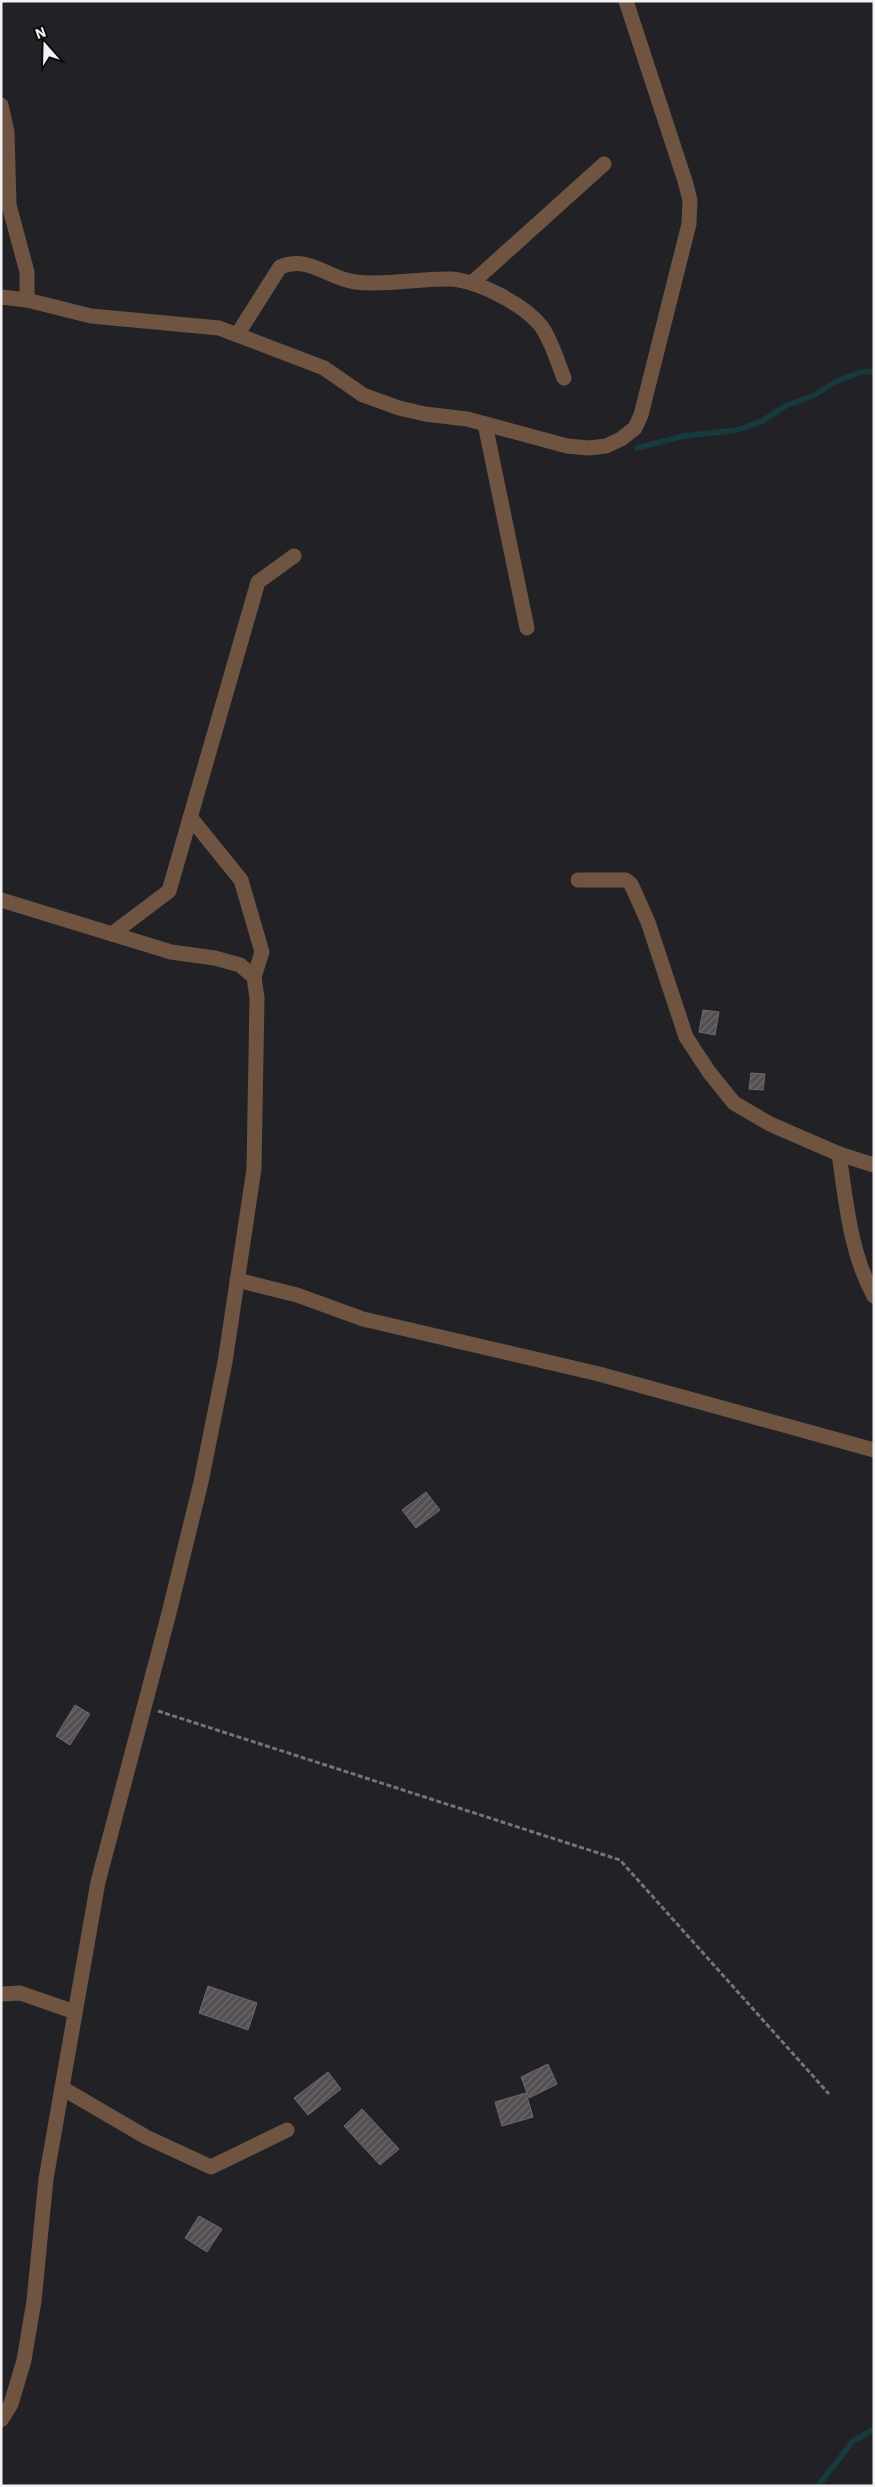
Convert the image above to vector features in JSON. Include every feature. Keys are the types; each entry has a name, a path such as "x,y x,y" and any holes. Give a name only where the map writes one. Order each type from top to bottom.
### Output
{"street":[{"path":"1,297 27,300 91,316 203,325 238,335 315,364 364,395 399,408 485,424 567,446 588,448 606,446 622,439 635,428 641,415 689,224 690,200 686,181 626,1"},
{"path":"1,106 7,132 9,205 28,272 27,300"},
{"path":"473,282 604,164"},
{"path":"238,335 280,267 292,262 304,263 344,280 369,283 451,279 473,282 494,291 532,317 541,326 564,378"},
{"path":"485,424 527,628"},
{"path":"112,934 169,890 258,582 294,556"},
{"path":"1,2420 12,2404 24,2360 34,2301 46,2179 98,1882 201,1482 225,1362 254,1169 257,998 254,977 262,952 241,880 190,817"},
{"path":"578,880 626,880 631,884 648,922 686,1036 708,1072 734,1103 770,1124 839,1154 874,1165"},
{"path":"1,900 171,952 214,958 240,965 254,977"},
{"path":"839,1154 854,1246 865,1280 874,1296"},
{"path":"237,1280 297,1295 363,1318 599,1374 874,1450"},
{"path":"1,1994 20,1993 75,2012"},
{"path":"62,2088 146,2137 212,2167 287,2130"}],"path":[{"path":"143,1707 620,1860 829,2094"}],"building":[{"path":"703,1010 719,1012 715,1035 699,1032"},
{"path":"751,1073 765,1074 763,1090 749,1089"},
{"path":"426,1492 440,1510 416,1528 402,1510"},
{"path":"75,1705 90,1714 70,1745 56,1736"},
{"path":"208,1986 257,2003 248,2030 199,2013"},
{"path":"548,2064 557,2084 529,2098 521,2077"},
{"path":"328,2072 341,2089 308,2115 294,2098"},
{"path":"526,2093 533,2117 502,2126 495,2102"},
{"path":"362,2109 399,2149 380,2165 344,2126"},
{"path":"199,2216 222,2229 207,2252 185,2238"}],"waterway":[{"path":"637,448 684,436 738,430 762,421 787,405 813,396 837,381 861,372 874,371"},
{"path":"818,2486 853,2441 874,2429"}]}
